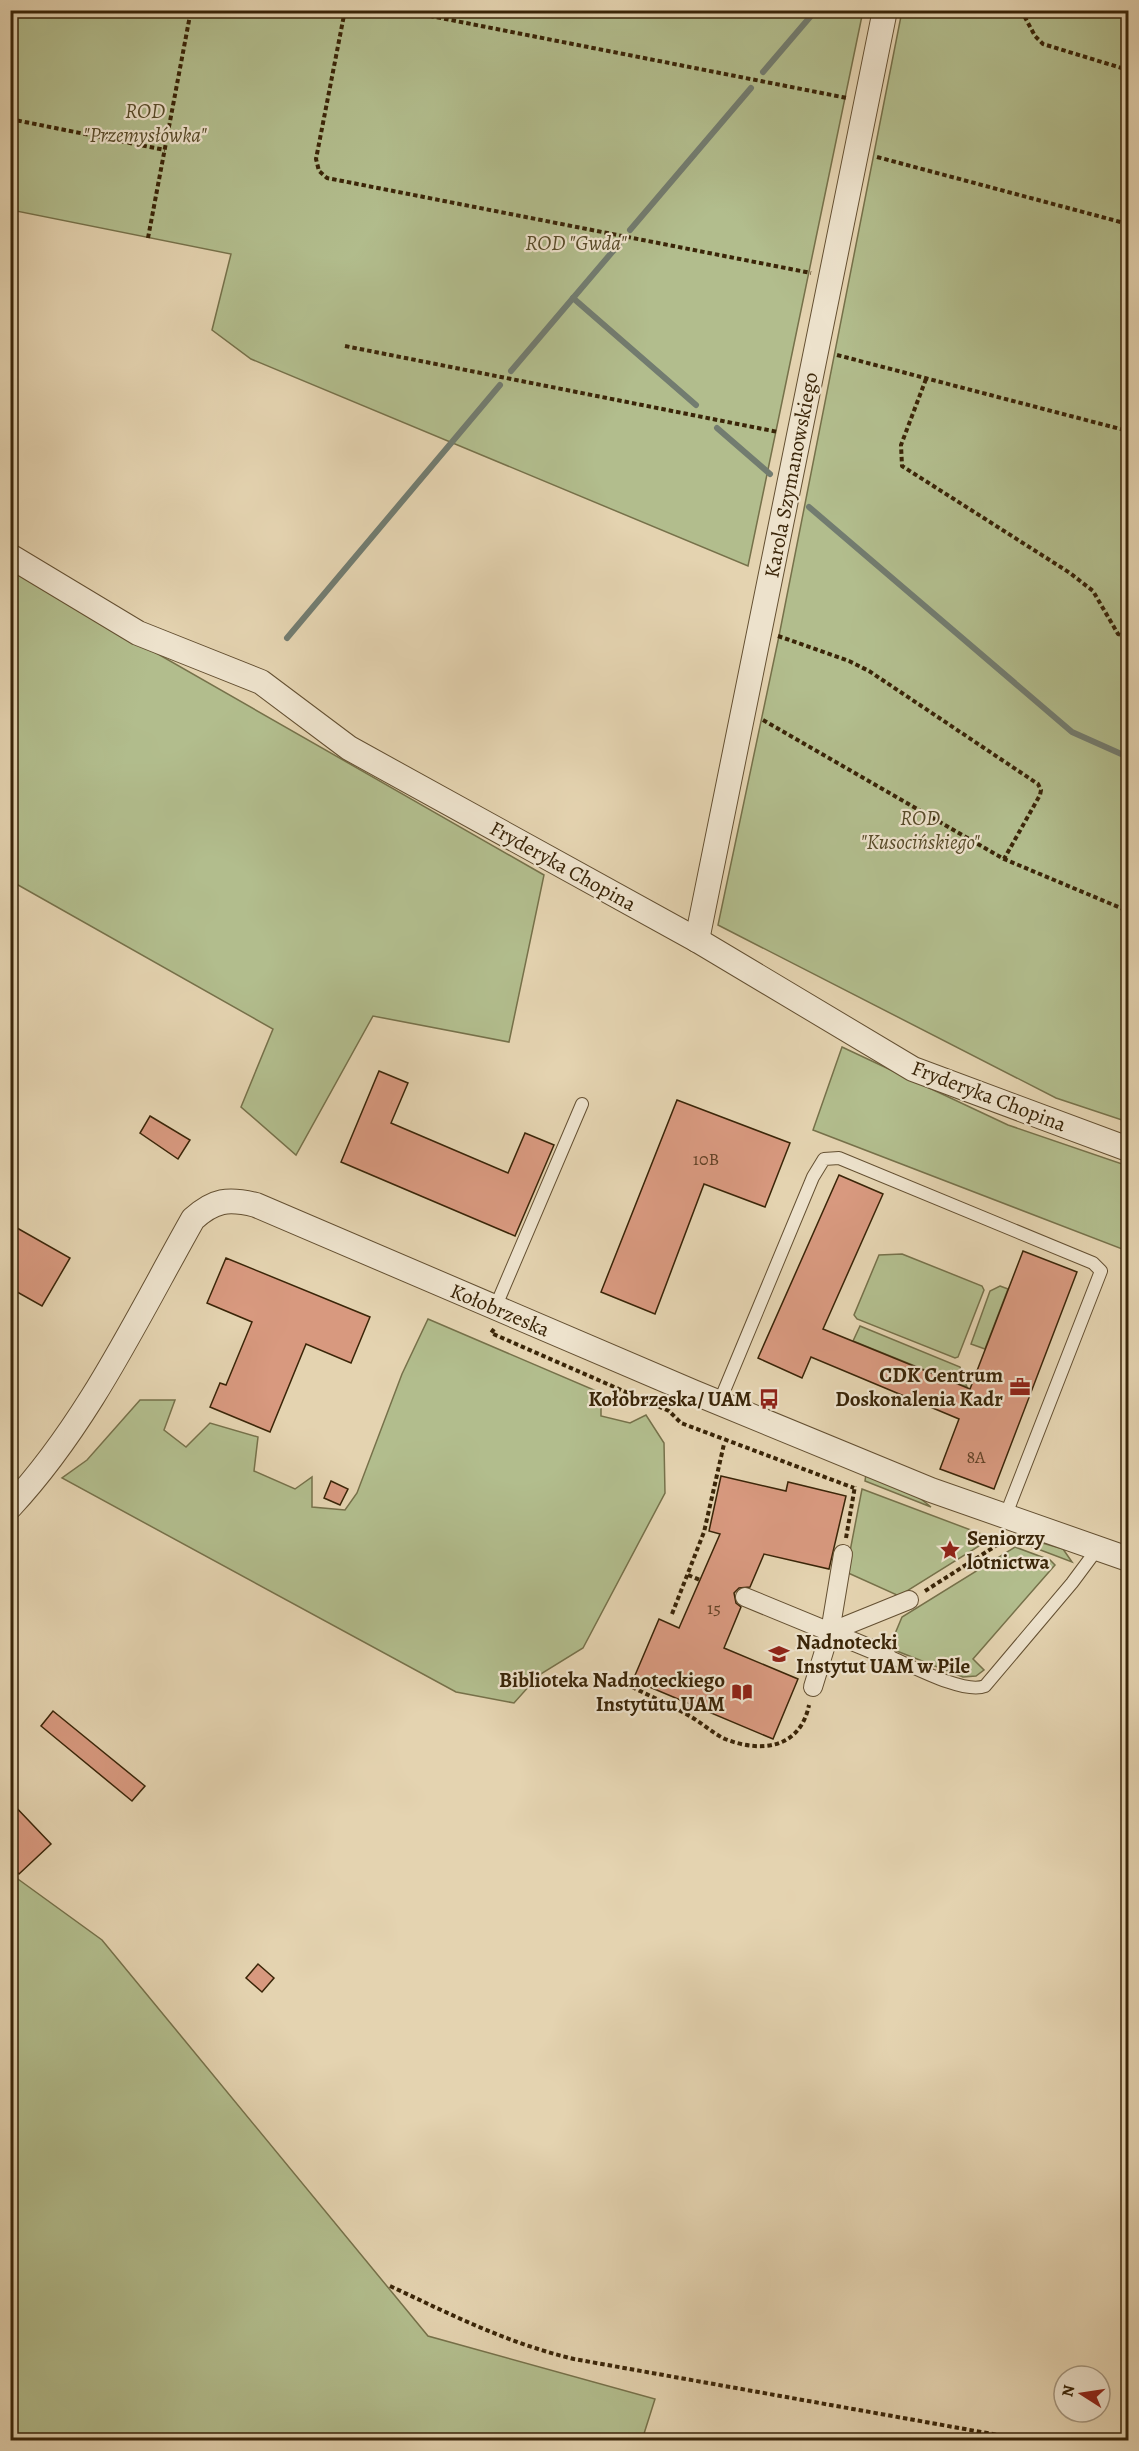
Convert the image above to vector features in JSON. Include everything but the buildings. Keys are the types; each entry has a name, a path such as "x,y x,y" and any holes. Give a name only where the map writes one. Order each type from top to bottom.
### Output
{"street":[{"name":"Karola Szymanowskiego","path":"697,940 885,10"},
{"name":"Fryderyka Chopina","path":"10,556 138,633 261,682 349,748 697,940 913,1069 1128,1149"},
{"name":"Kołobrzeska","path":"10,1507 32,1483 85,1411 193,1219 206,1207 231,1201 256,1205 498,1310 861,1461 1015,1520 1128,1559"},
{"path":"813,1687 830,1632 843,1554"},
{"path":"745,1597 886,1655"},
{"path":"830,1632 909,1600"}],"lane":[{"path":"498,1310 582,1104"},
{"path":"719,1403 813,1177 824,1159 839,1158 1093,1263 1101,1271 1015,1520"},
{"path":"886,1655 955,1684 972,1689 985,1686 1072,1583 1098,1548"}],"path":[{"path":"148,238 191,10"},
{"path":"345,10 316,159 319,171 327,178 808,273"},
{"path":"400,10 845,98"},
{"path":"1021,10 1035,36 1043,44 1128,70"},
{"path":"10,119 165,150"},
{"path":"873,156 1128,224"},
{"path":"345,346 799,436"},
{"path":"834,354 1128,430"},
{"path":"926,379 901,445 902,466 1070,573 1093,591 1118,634 1128,637"},
{"path":"779,636 849,661 869,671 1038,784 1041,790 1040,795 1004,859"},
{"path":"761,719 1004,859 1128,911"},
{"path":"498,1310 491,1334 669,1411 681,1423 854,1488"},
{"path":"672,1614 704,1532 724,1444"},
{"path":"843,1554 861,1461"},
{"path":"909,1600 992,1550 1015,1520"},
{"path":"688,1575 700,1580"},
{"path":"632,1687 687,1714 723,1738 745,1745 767,1747 780,1745 793,1735 804,1719 813,1687"},
{"path":"687,1714 692,1704"},
{"path":"390,2286 500,2337 536,2350 574,2359 1026,2440"}],"green space":[{"name":"ROD \"Gwda\"","path":"10,11 863,11 748,566 251,359 212,330 231,254 11,210"},
{"name":"ROD \"Kusocińskiego\"","path":"902,11 1128,11 1128,1122 1056,1098 718,925 779,636"},
{"path":"11,570 544,875 509,1042 373,1016 296,1155 241,1107 273,1029 11,881"},
{"path":"842,1047 1008,1125 1128,1166 1128,1257 1125,1250 813,1130"},
{"path":"902,1254 982,1286 984,1290 958,1357 955,1358 857,1319 854,1315 879,1255"},
{"path":"1000,1286 1008,1289 985,1349 971,1344 990,1291"},
{"path":"428,1319 601,1393 601,1416 630,1423 646,1415 664,1443 665,1493 583,1648 539,1675 514,1703 456,1692 62,1478 87,1460 140,1400 175,1400 164,1430 186,1447 210,1423 258,1437 254,1471 295,1489 312,1477 312,1507 345,1510 357,1493 402,1374"},
{"path":"860,1326 960,1367 967,1387 853,1341"},
{"path":"866,1474 916,1495 931,1507 865,1481"},
{"path":"862,1489 992,1538 899,1596 846,1572"},
{"path":"1032,1540 1063,1549 1072,1562 1022,1543"},
{"path":"1015,1547 1050,1560 1055,1565 973,1659 984,1670 976,1676 963,1677 889,1648 902,1617"},
{"path":"11,1874 102,1940 428,2336 655,2399 642,2440 23,2440 10,2428"}],"waterway":[{"path":"763,72 816,10"},
{"path":"630,230 751,88"},
{"path":"511,371 619,244"},
{"path":"573,298 696,405"},
{"path":"287,638 500,385"},
{"path":"717,428 770,474"},
{"path":"809,507 1072,732 1128,757"}],"place":[{"name":"CDK Centrum Doskonalenia Kadr","path":"1020,1387"},
{"name":"Kołobrzeska/ UAM","path":"769,1399"},
{"name":"Seniorzy lotnictwa","path":"950,1550"},
{"name":"Nadnotecki Instytut UAM w Pile","path":"779,1654"},
{"name":"Biblioteka Nadnoteckiego Instytutu UAM","path":"742,1692"}],"park label":[{"name":"ROD \"Przemysłówka\"","path":"145,123"}]}
